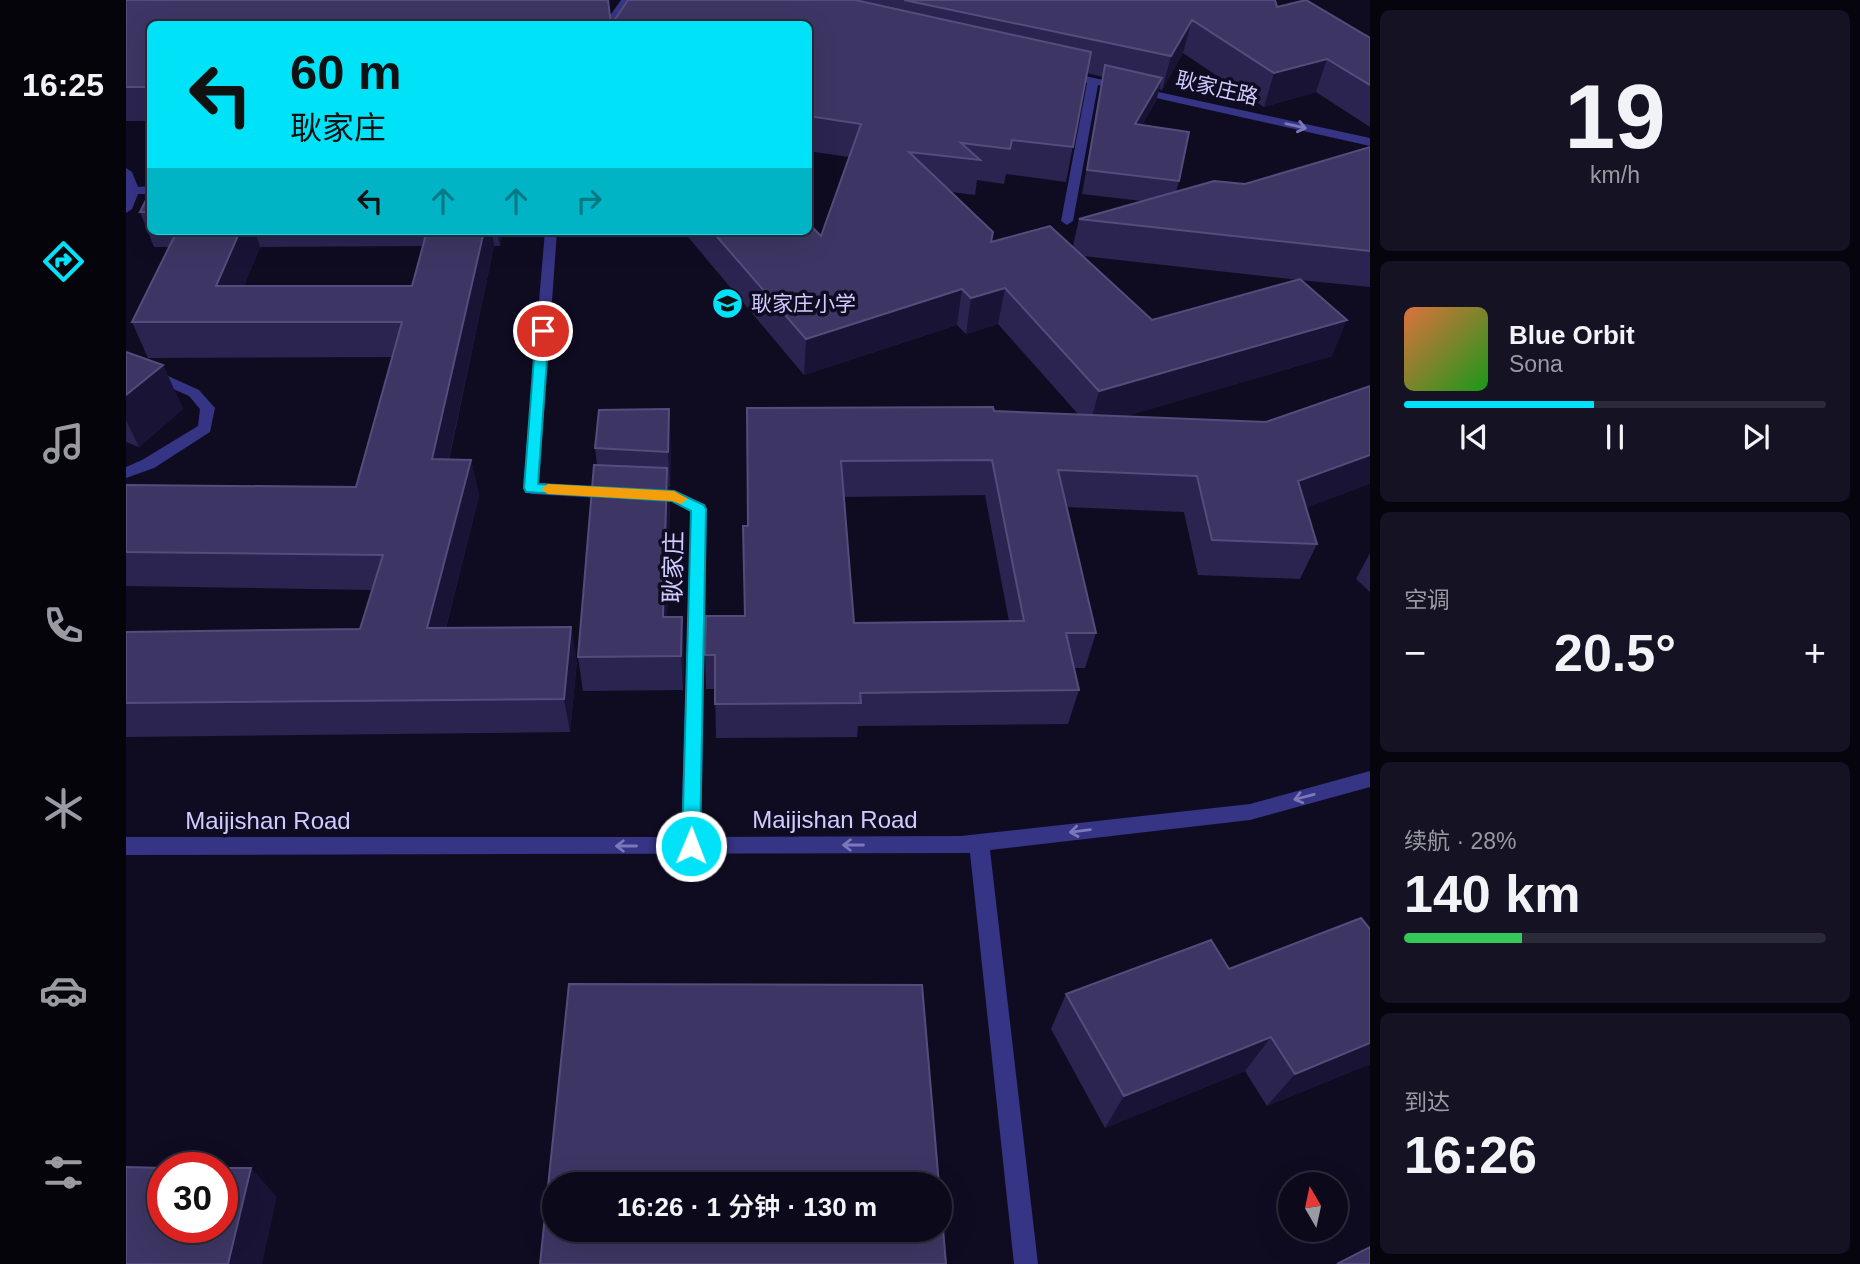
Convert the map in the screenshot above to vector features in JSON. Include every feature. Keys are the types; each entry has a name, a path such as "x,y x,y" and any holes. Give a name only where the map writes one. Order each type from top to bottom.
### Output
{"street":[{"path":"611,21 626,0"},
{"name":"耿家庄路","path":"1053,72 1370,142"},
{"path":"1067,221 1093,81"},
{"path":"126,172 133,191 126,209"},
{"path":"133,191 147,190"},
{"name":"耿家庄","path":"551,235 531,488 674,496 699,509 691,846"},
{"path":"126,362 194,393 208,408 205,428 148,464 126,473"},
{"name":"Maijishan Road","path":"126,846 961,845 1250,812 1370,779"},
{"path":"979,843 1027,1264"}],"building":[{"path":"126,0 608,0 611,21 147,21 147,87 126,87"},
{"path":"628,0 855,0 1091,52 1073,147 1012,140 1010,149 961,143 980,160 909,152 993,232 991,242 1050,226 1152,320 1300,279 1347,320 1099,391 1005,288 971,298 962,289 806,339 715,235 812,235 812,227 821,236 861,124 812,117 812,21 614,21"},
{"path":"904,0 1275,0 1277,7 1306,0 1370,38 1370,85 1327,59 1274,73 1192,20 1171,56"},
{"path":"1105,65 1162,78 1135,124 1189,132 1179,181 1087,170"},
{"path":"1370,147 1370,251 1079,219 1214,181 1245,184"},
{"path":"147,198 147,212 140,212"},
{"path":"175,235 238,235 216,286 412,286 426,235 483,235 432,459 471,460 427,628 571,627 564,699 126,703 126,632 360,629 383,555 126,552 126,485 356,487 402,322 132,322"},
{"path":"126,352 163,365 126,395"},
{"path":"1370,386 1370,455 1298,481 1317,544 1212,540 1197,476 1058,470 1096,633 1066,633 1079,690 860,693 861,703 715,704 715,655 705,655 706,616 745,616 743,526 748,526 747,408 993,407 994,411 1266,422","holes":["992,460 1024,621 854,623 841,461"]},
{"path":"669,409 668,452 595,448 599,410"},
{"path":"594,465 667,468 663,617 682,617 681,656 578,657"},
{"path":"1361,918 1370,929 1370,1043 1295,1074 1271,1037 1124,1096 1066,994 1211,940 1229,969"},
{"path":"569,984 922,985 938,1172 550,1172"},
{"path":"126,1167 147,1168 147,1243 233,1243 228,1264 126,1264"},
{"path":"238,1168 251,1168 238,1222"},
{"path":"542,1242 944,1242 946,1264 540,1264"},
{"path":"1370,1247 1370,1264 1337,1264"}],"slow traffic":[{"path":"548,489 674,496 681,499"}],"place":[{"name":"耿家庄小学","path":"728,303"}],"route":[{"path":"543,331 531,488 674,496 699,509 691,846"}]}
